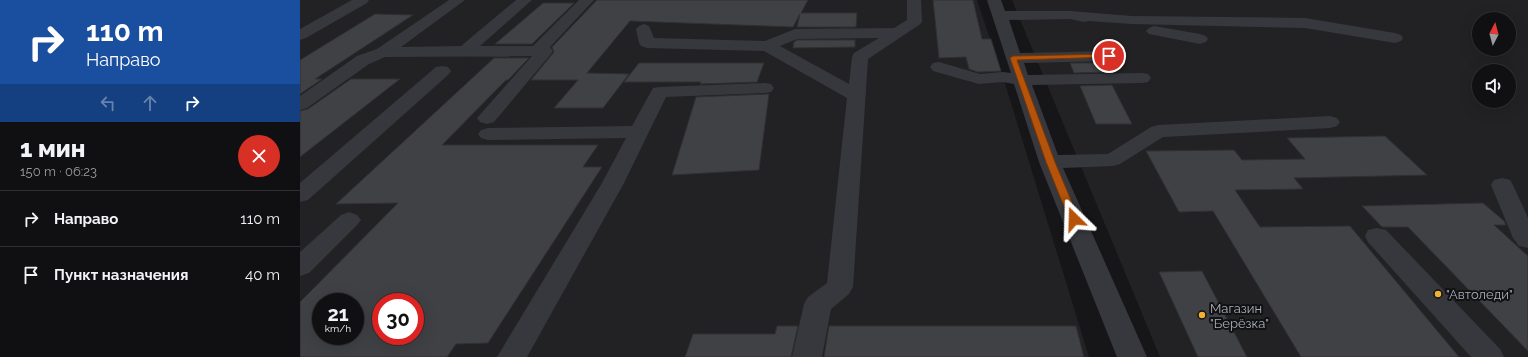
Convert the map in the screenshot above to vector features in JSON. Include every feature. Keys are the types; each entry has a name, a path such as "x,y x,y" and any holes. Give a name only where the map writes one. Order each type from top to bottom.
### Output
{"street":[{"path":"300,35 362,0"},
{"path":"300,104 363,60 383,52 458,0"},
{"path":"465,51 525,0"},
{"path":"537,51 586,0"},
{"path":"807,357 818,304 840,287 860,57 914,22 914,0"},
{"path":"1132,357 1050,162 997,8 1132,20 1304,23 1395,38"},
{"path":"1070,15 1200,39"},
{"path":"644,29 647,43 767,46 795,34 896,33"},
{"path":"767,46 856,96"},
{"path":"383,52 545,51 487,126 639,132"},
{"path":"1013,58 1109,56"},
{"path":"939,67 979,79 1003,77 1021,80 1142,78"},
{"path":"300,196 442,71"},
{"path":"512,357 613,183 659,92 765,88"},
{"path":"1050,162 1113,160 1158,131 1330,122"},
{"path":"1502,185 1525,238 1528,240"},
{"path":"300,267 349,220"},
{"path":"1377,236 1489,357"}],"shaded area":[{"path":"300,0 977,0 1003,77 1089,357 300,357"},
{"path":"1012,0 1528,0 1528,357 1160,357"}],"building":[{"path":"597,0 808,0 801,13 857,13 856,27 797,27 800,14 793,27 630,21 587,73 629,74 603,108 554,108 578,80 531,80 554,52 552,47"},
{"path":"933,0 973,0 982,39 991,39 1001,71 978,72 969,69 966,57 939,58"},
{"path":"543,3 574,3 532,44 495,44"},
{"path":"375,14 413,15 315,79 322,79 300,94 300,60"},
{"path":"797,40 855,40 855,47 793,48 794,42"},
{"path":"494,58 529,58 442,145 598,145 583,167 602,167 488,343 456,344 447,357 300,357 300,302 398,203 336,204"},
{"path":"639,63 764,63 757,82 700,84 701,82 624,82"},
{"path":"1070,63 1101,63 1106,72 1074,73"},
{"path":"351,79 400,79 300,157 300,111 308,109"},
{"path":"1112,85 1132,124 1096,124 1080,86"},
{"path":"769,94 759,170 672,175 696,97"},
{"path":"1385,136 1427,175 1294,178 1303,189 1235,190 1260,227 1350,226 1459,357 1301,357 1213,211 1179,212 1146,151 1234,150 1242,160 1305,159 1287,138"},
{"path":"1483,203 1504,221 1506,225 1494,225 1528,256 1528,351 1408,227 1382,227 1362,206"},
{"name":"Магазин \"Берёзка\"","path":"1202,271 1247,357 1198,357 1159,272"},
{"path":"777,326 798,326 791,357 685,357 693,334 775,334"},
{"path":"829,326 1076,326 1084,357 824,357"}],"place":[{"name":"\"Автоледи\"","path":"1438,294"},
{"name":"Магазин \"Берёзка\"","path":"1202,315"}],"route":[{"path":"1074,219 1050,162 1013,58 1109,56"}]}
